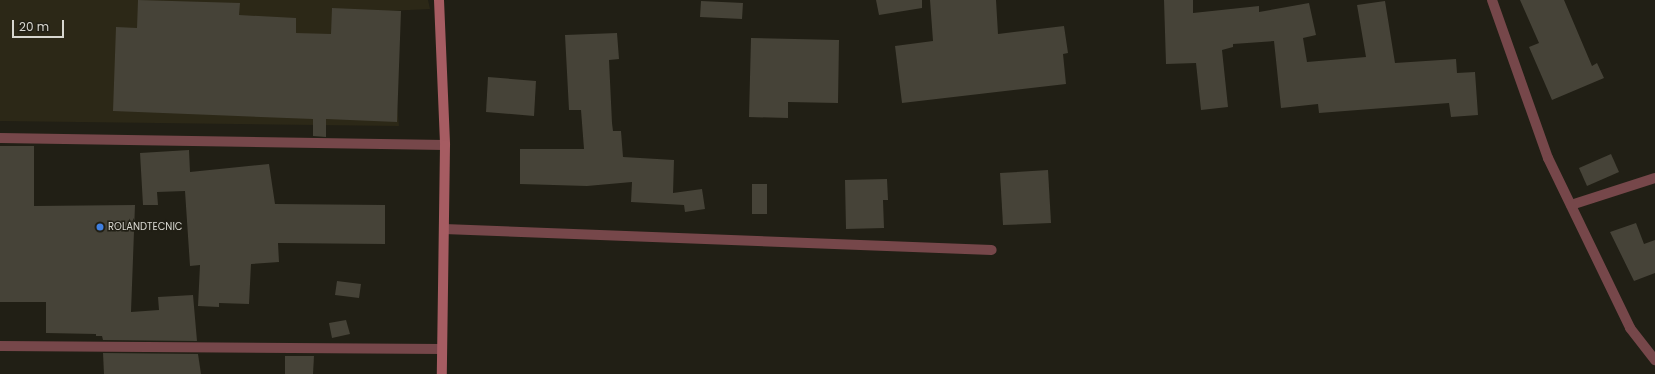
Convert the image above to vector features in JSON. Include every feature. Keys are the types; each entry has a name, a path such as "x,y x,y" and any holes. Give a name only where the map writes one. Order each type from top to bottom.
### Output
{"main road":[{"path":"439,0 445,144 442,374"}],"street":[{"path":"1492,0 1548,158 1630,328 1655,360"},
{"path":"0,138 445,144"},
{"path":"1571,205 1655,178"},
{"path":"444,229 992,250"},
{"path":"0,346 442,349"}],"shaded area":[{"path":"0,0 428,0 430,9 388,11 399,126 0,121"}],"building":[{"path":"138,0 240,3 239,15 296,18 296,33 331,34 332,8 401,11 397,122 326,119 326,137 313,136 313,119 113,111 116,27 137,28"},
{"path":"876,0 922,0 922,8 879,15"},
{"path":"930,0 996,0 998,34 1064,26 1068,53 1063,54 1066,84 902,103 895,46 933,41"},
{"path":"1164,0 1193,0 1193,13 1259,6 1259,12 1309,3 1316,35 1303,38 1307,62 1366,57 1357,5 1385,1 1395,63 1456,59 1457,73 1475,72 1478,115 1451,117 1449,103 1319,113 1318,104 1281,108 1274,41 1233,44 1233,47 1222,50 1228,107 1201,110 1196,63 1166,64"},
{"path":"1520,0 1564,0 1592,66 1597,63 1604,78 1552,100 1529,47 1539,43"},
{"path":"701,1 743,3 742,19 700,17"},
{"path":"617,33 619,59 609,60 612,123 613,131 621,131 623,157 674,160 673,193 702,189 705,209 685,212 684,205 631,202 632,182 587,186 520,184 520,149 584,149 581,110 569,110 565,35"},
{"path":"751,38 839,40 838,103 788,102 788,118 749,117"},
{"path":"488,77 536,81 534,116 486,112"},
{"path":"0,146 34,146 34,206 135,205 131,312 159,310 158,297 193,295 197,341 103,340 102,336 96,336 96,334 46,333 46,302 0,302"},
{"path":"189,150 190,172 269,164 275,204 385,205 385,244 278,243 279,262 251,264 249,304 219,303 219,307 198,306 200,265 190,266 185,191 157,192 158,205 143,205 140,153"},
{"path":"1611,154 1619,172 1587,186 1579,168"},
{"path":"1048,170 1051,223 1003,225 1000,173"},
{"path":"887,179 888,200 883,200 884,228 846,229 845,180"},
{"path":"752,184 767,184 767,214 752,214"},
{"path":"1636,223 1644,244 1655,240 1655,273 1634,281 1610,232"},
{"path":"337,281 361,284 359,298 335,295"},
{"path":"346,320 350,334 332,338 329,323"},
{"path":"103,353 198,354 201,374 104,374"},
{"path":"285,356 314,356 313,374 285,374"}],"place":[{"name":"ROLANDTECNIC","path":"100,227"}]}
